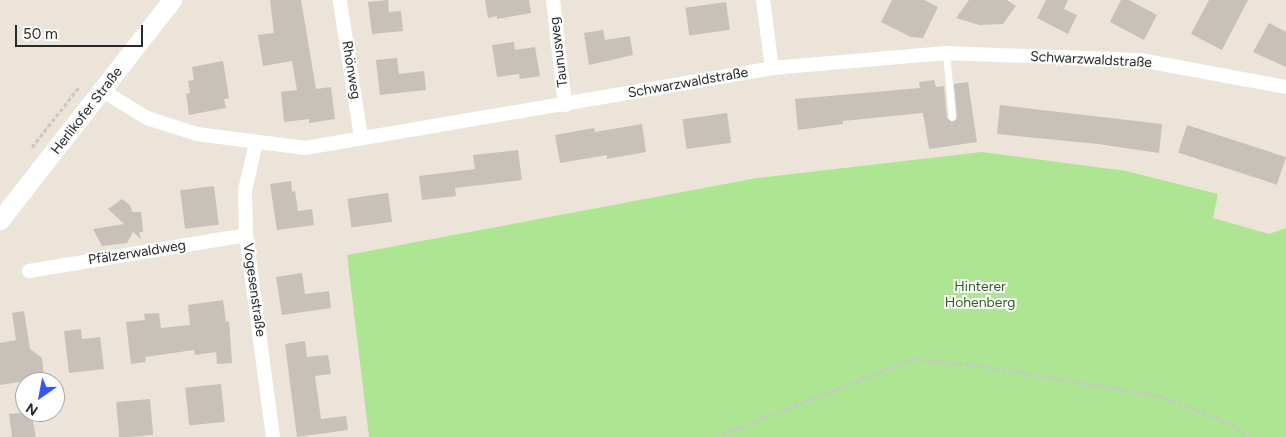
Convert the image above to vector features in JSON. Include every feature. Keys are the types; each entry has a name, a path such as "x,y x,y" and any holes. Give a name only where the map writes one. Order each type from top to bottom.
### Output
{"main road":[{"name":"Herlikofer Straße","path":"0,220 103,91 172,0"}],"street":[{"name":"Taunusweg","path":"553,0 565,105"},
{"path":"763,0 772,68"},
{"name":"Rhönweg","path":"340,2 361,137"},
{"name":"Schwarzwaldstraße","path":"103,91 147,118 198,134 256,144 305,148 361,137 565,105 772,68 946,53 1140,60 1286,87"},
{"name":"Vogesenstraße","path":"256,144 245,190 246,235 273,437"},
{"name":"Pfälzerwaldweg","path":"29,271 246,235"}],"lane":[{"path":"946,53 952,117"}],"path":[{"path":"716,437 913,359 977,366 1160,396 1225,421 1251,437"}],"green space":[{"name":"Hinterer Hohenberg","path":"982,152 1126,171 1218,194 1213,218 1269,234 1286,228 1286,437 369,437 347,255 757,178"}],"building":[{"path":"270,0 301,0 316,89 331,87 335,119 309,123 309,119 284,122 281,92 297,90 292,61 263,66 258,35 274,33"},
{"path":"388,0 389,12 401,11 403,31 372,34 368,2"},
{"path":"485,0 529,0 531,13 497,19 497,16 488,18"},
{"path":"892,0 924,0 938,7 923,38 911,37 881,22"},
{"path":"969,0 1007,0 1016,6 1003,24 979,25 956,18"},
{"path":"1046,0 1068,0 1064,9 1077,15 1068,34 1037,18"},
{"path":"1121,0 1129,0 1157,15 1144,40 1110,22"},
{"path":"1209,0 1248,0 1222,50 1191,34"},
{"path":"726,2 730,30 689,35 685,8"},
{"path":"1269,23 1286,32 1286,67 1253,52"},
{"path":"603,30 605,40 630,36 633,55 589,65 584,33"},
{"path":"514,42 515,50 535,47 540,76 520,79 519,74 497,77 492,45"},
{"path":"397,58 399,74 424,71 426,90 380,95 376,60"},
{"path":"223,61 229,98 224,99 226,108 189,115 186,94 190,93 188,81 194,80 192,67"},
{"path":"934,80 936,87 944,86 947,118 952,122 957,117 954,84 968,82 977,142 929,149 923,113 843,121 843,124 798,130 795,99 920,88 919,82"},
{"path":"1000,105 1162,124 1159,153 1098,144 997,134"},
{"path":"727,113 731,143 687,149 682,119"},
{"path":"642,124 646,152 607,159 607,155 560,163 555,135 594,128 595,132"},
{"path":"1187,125 1286,157 1277,185 1178,153"},
{"path":"518,150 522,180 455,188 456,196 422,200 419,176 475,169 473,155"},
{"path":"291,181 292,192 295,191 298,211 312,209 314,225 277,230 270,184"},
{"path":"214,186 219,225 185,229 180,190"},
{"path":"388,193 392,222 351,227 347,199"},
{"path":"122,199 130,205 132,212 141,212 143,232 139,232 141,239 133,232 127,243 102,246 93,229 124,224 108,209"},
{"path":"302,273 305,294 329,291 331,308 282,315 276,277"},
{"path":"223,300 226,322 229,321 232,363 217,364 216,352 195,355 194,350 145,357 146,362 131,364 126,322 145,320 144,314 159,313 161,328 190,325 188,305"},
{"path":"24,311 30,349 42,358 43,372 15,372 15,383 0,385 0,343 16,340 12,313"},
{"path":"81,329 82,339 100,337 104,369 69,373 64,331"},
{"path":"305,341 307,357 328,355 331,374 315,376 321,419 346,416 348,430 297,437 285,344"},
{"path":"221,384 225,422 189,426 185,388"},
{"path":"150,399 153,435 119,437 116,402"},
{"path":"15,413 15,422 33,422 36,437 12,437 9,414"}]}
